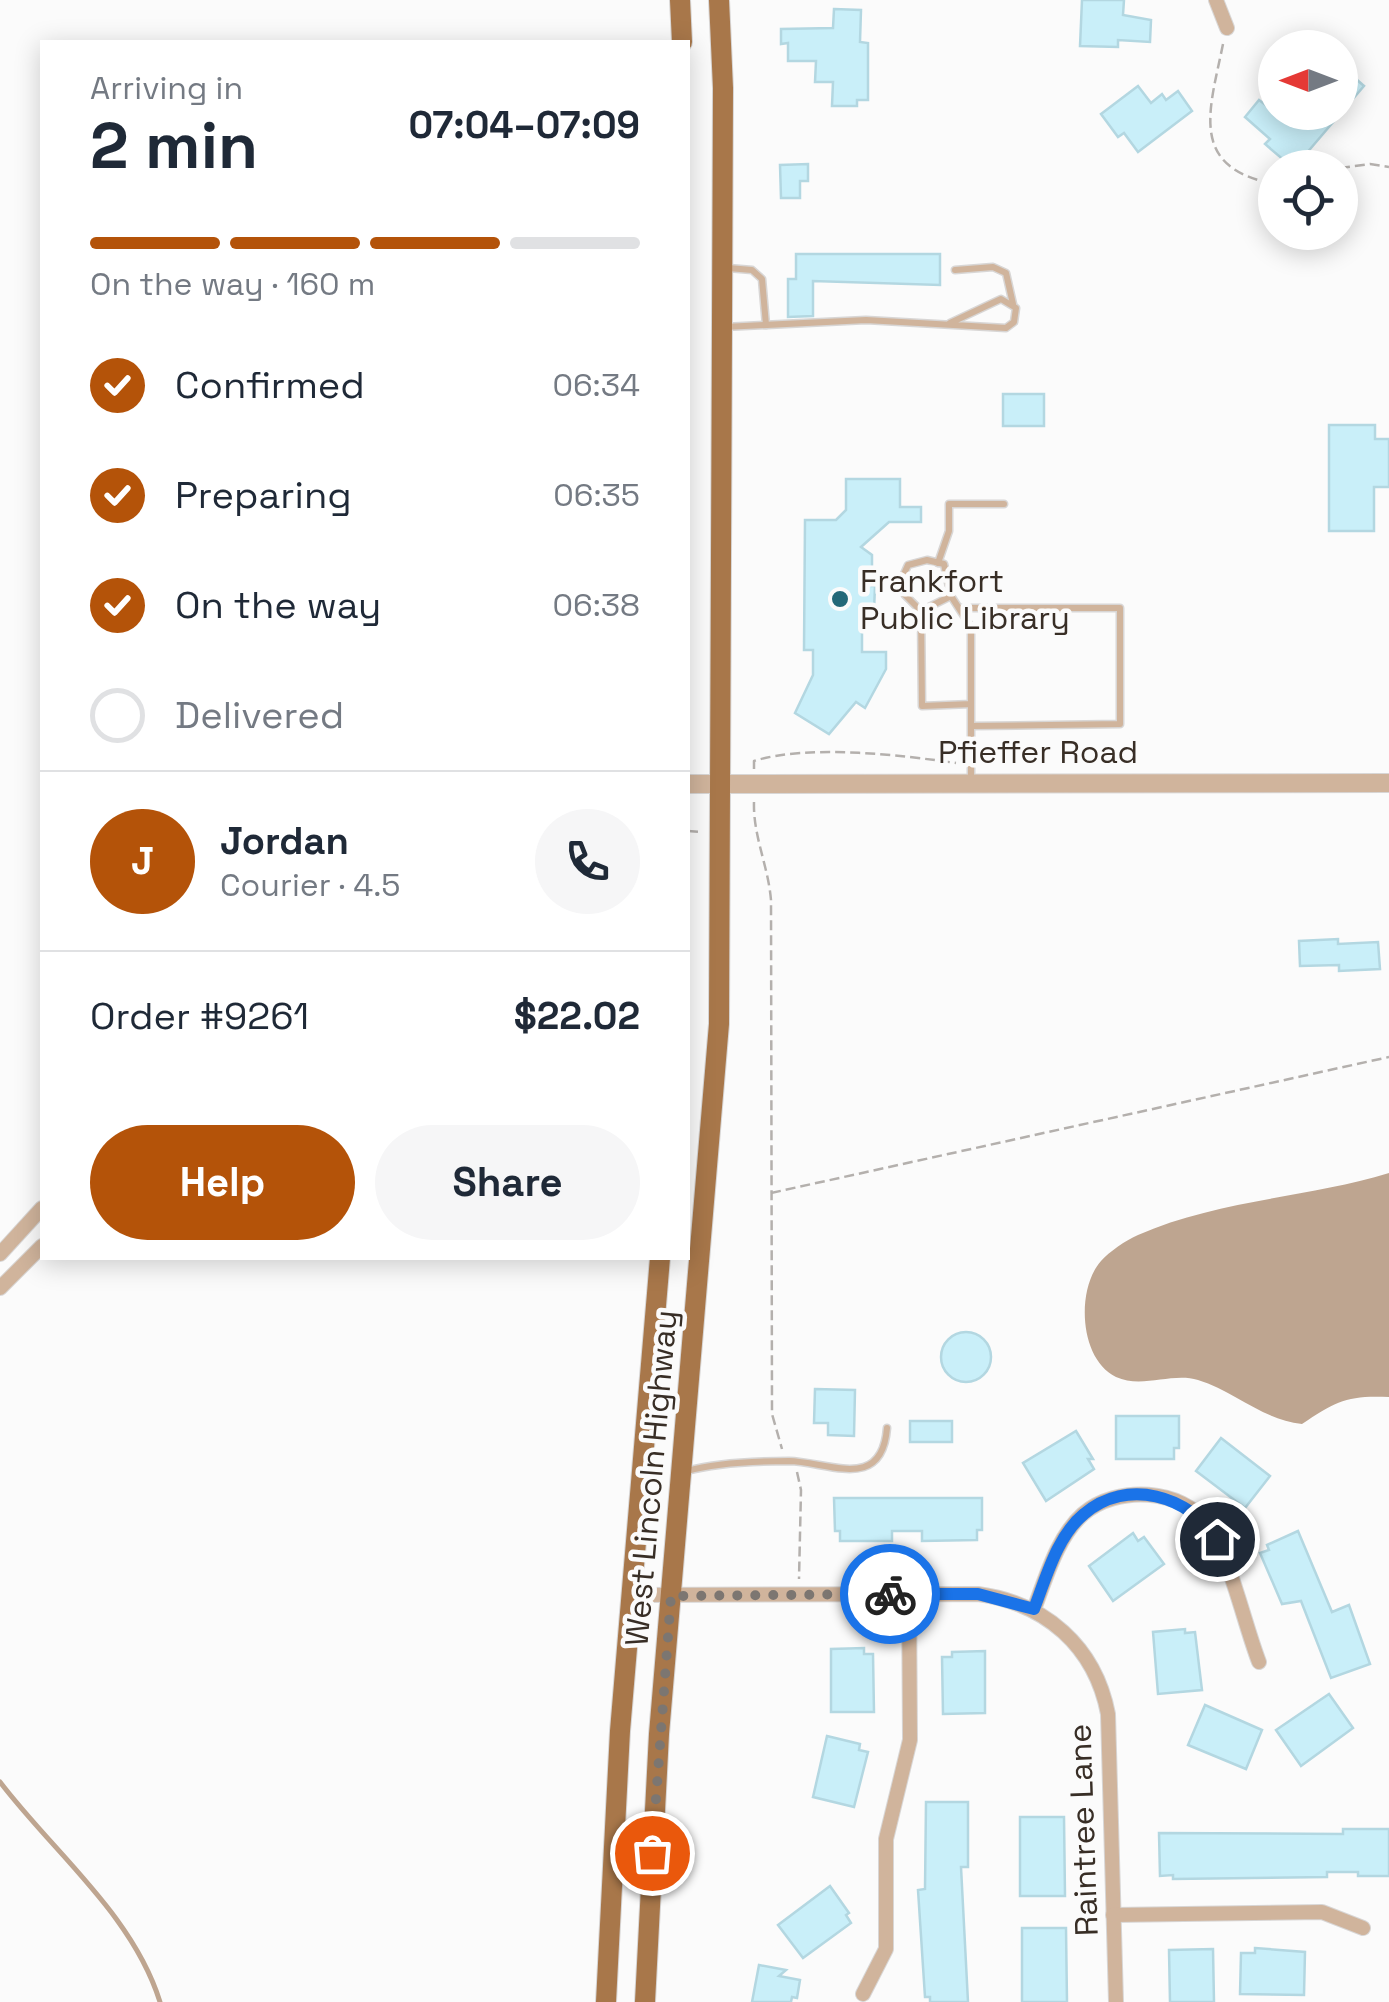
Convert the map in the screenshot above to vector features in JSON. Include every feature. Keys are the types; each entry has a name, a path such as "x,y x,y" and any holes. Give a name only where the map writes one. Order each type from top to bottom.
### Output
{"main road":[{"path":"680,0 682,40"},
{"name":"West Lincoln Highway","path":"645,2002 659,1734 719,1024 723,268 719,0"},
{"name":"West Lincoln Highway","path":"606,2002 619,1749 660,1260"}],"street":[{"path":"1216,0 1226,28"},
{"name":"Pfieffer Road","path":"690,784 971,774 1389,783"},
{"path":"0,1254 40,1210"},
{"path":"0,1288 40,1248"},
{"path":"1034,1609 1056,1552 1084,1512 1138,1495 1164,1496 1184,1504 1205,1520 1217,1539 1259,1662"},
{"path":"863,1994 886,1950 886,1839 910,1740 909,1594"},
{"name":"Raintree Lane","path":"632,1595 978,1594 1034,1609 1052,1620 1082,1650 1105,1697 1110,1731 1116,2002"},
{"path":"1113,1914 1322,1912 1363,1928"}],"lane":[{"path":"723,327 866,320 1006,328 1014,322 1006,273 993,267 956,270"},
{"path":"723,268 752,270 762,279 766,325"},
{"path":"950,322 1001,299 1013,305"},
{"path":"938,563 948,531 948,504 1004,504"},
{"path":"971,704 922,706 921,611 904,595 900,583 908,566 927,560 944,564 951,596 971,627 972,726 971,774"},
{"path":"921,611 951,596"},
{"path":"960,608 1120,608 1120,724 972,726"},
{"path":"681,1472 791,1461 849,1471 872,1464 885,1449 887,1428"}],"path":[{"path":"1226,28 1208,124 1221,158 1237,172 1258,179"},
{"path":"1358,166 1389,167"},
{"path":"754,760 774,754 900,755 971,774"},
{"path":"753,832 769,876 771,900 772,1414 775,1435 800,1477 799,1595"},
{"path":"771,1193 1389,1057"}],"shaded area":[{"path":"1389,1173 1389,1397 1343,1401 1302,1424 1275,1417 1198,1380 1136,1381 1116,1377 1095,1355 1085,1323 1088,1288 1101,1261 1123,1243 1199,1214"}],"building":[{"path":"1082,0 1124,0 1123,15 1151,20 1150,42 1118,40 1118,47 1080,46"},
{"path":"834,9 861,10 860,42 868,43 868,100 857,100 857,106 832,106 833,82 815,82 816,61 788,61 788,43 781,44 781,29 833,28"},
{"path":"1138,86 1151,103 1162,94 1166,100 1178,91 1192,111 1138,152 1124,133 1118,137 1101,114"},
{"path":"1258,101 1258,128 1245,117"},
{"path":"1260,130 1326,130 1309,150 1272,150 1265,144 1270,139"},
{"path":"808,164 808,181 800,181 800,198 781,198 780,165"},
{"path":"796,254 940,254 940,285 813,281 813,316 788,317 788,279 796,279"},
{"path":"1003,394 1044,394 1044,426 1003,426"},
{"path":"1329,425 1375,425 1375,439 1389,439 1389,487 1374,487 1374,531 1329,531"},
{"name":"Frankfort Public Library","path":"846,479 900,479 900,507 921,507 921,522 889,522 861,547 872,555 875,586 874,611 862,611 862,652 886,652 886,669 865,708 856,702 829,734 795,713 813,675 813,650 804,650 805,520 836,520 846,510"},
{"path":"1338,939 1338,944 1378,942 1380,969 1339,971 1339,965 1300,966 1299,941"},
{"path":"966,1332 984,1339 991,1357 984,1375 966,1382 948,1375 941,1357 948,1339"},
{"path":"815,1389 855,1390 854,1436 828,1435 828,1423 814,1423"},
{"path":"1116,1416 1179,1416 1179,1448 1174,1448 1174,1459 1116,1459"},
{"path":"910,1421 952,1421 952,1442 910,1442"},
{"path":"1076,1431 1093,1459 1088,1459 1094,1469 1046,1501 1023,1463"},
{"path":"1221,1438 1270,1476 1245,1508 1196,1471"},
{"path":"834,1498 982,1498 982,1530 977,1530 977,1540 922,1541 922,1531 892,1531 892,1541 840,1541 840,1531 835,1531"},
{"path":"1298,1531 1332,1612 1349,1605 1370,1664 1331,1678 1301,1601 1282,1604 1260,1553 1269,1550 1267,1545"},
{"path":"1133,1533 1138,1541 1144,1537 1164,1564 1113,1601 1089,1566"},
{"path":"1185,1629 1185,1633 1195,1632 1202,1690 1158,1694 1153,1632"},
{"path":"864,1648 864,1654 873,1654 874,1712 831,1712 831,1649"},
{"path":"985,1651 985,1713 943,1714 942,1657 952,1657 952,1652"},
{"path":"1329,1694 1353,1728 1301,1766 1276,1730"},
{"path":"1205,1705 1262,1730 1246,1769 1188,1745"},
{"path":"827,1736 860,1744 859,1750 868,1752 854,1807 813,1797"},
{"path":"926,1802 968,1802 968,1867 961,1867 968,2002 930,2002 930,1997 925,1997 918,1890 925,1889"},
{"path":"1020,1817 1064,1817 1065,1896 1020,1896"},
{"path":"1343,1829 1389,1829 1389,1876 1327,1872 1327,1877 1160,1876 1159,1833 1343,1834"},
{"path":"830,1886 849,1913 846,1915 851,1923 803,1958 778,1925"},
{"path":"1022,1928 1066,1928 1067,2002 1022,2002"},
{"path":"1255,1948 1305,1952 1304,1995 1240,1994 1241,1953 1255,1953"},
{"path":"1213,1949 1214,2002 1170,2002 1169,1950"},
{"path":"759,1965 786,1970 779,1976 800,1980 797,1998 792,1997 791,2002 752,2002"}],"waterway":[{"path":"0,1782 112,1913 148,1970 160,2002"}],"way so far":[{"path":"652,1853 671,1596 890,1594"}],"place":[{"name":"Frankfort Public Library","path":"840,599"}],"route":[{"path":"890,1594 978,1594 1034,1609 1056,1552 1084,1512 1138,1495 1164,1496 1184,1504 1205,1520 1217,1539"}]}
